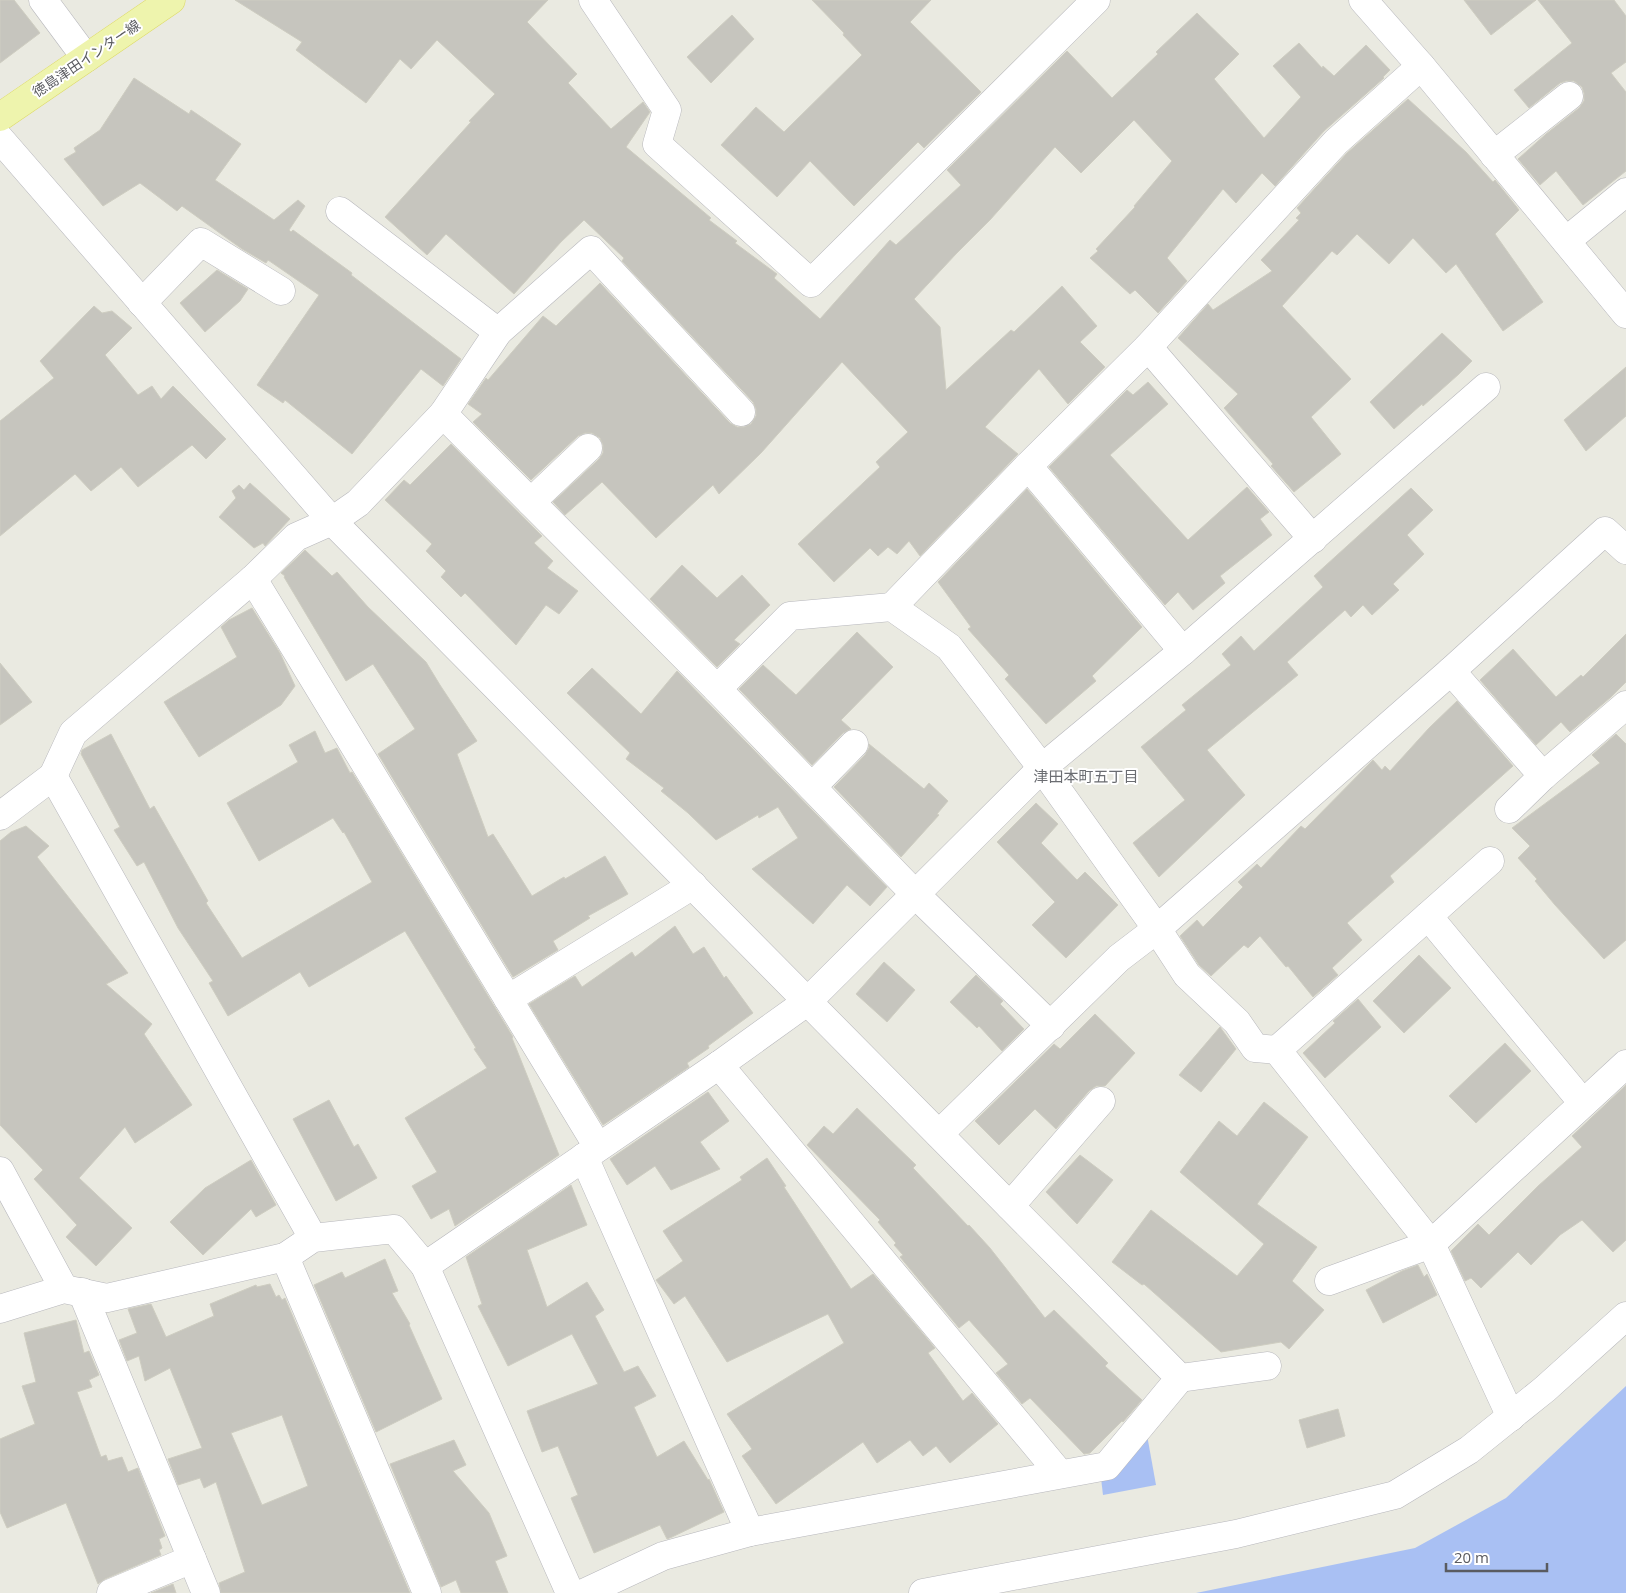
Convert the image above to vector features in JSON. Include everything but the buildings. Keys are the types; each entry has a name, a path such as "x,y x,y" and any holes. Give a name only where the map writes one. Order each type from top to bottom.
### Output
{"main road":[{"name":"徳島津田インター線","path":"0,117 171,0"}],"street":[{"path":"43,0 86,58"},
{"path":"593,0 667,110 657,144 811,283 1096,0"},
{"path":"1363,0 1421,66 1626,314"},
{"path":"892,607 1028,466 1148,347 1336,142 1421,66"},
{"path":"1494,155 1569,96"},
{"path":"0,139 332,522 1180,1378"},
{"path":"1566,241 1626,192"},
{"path":"340,210 498,332"},
{"path":"142,303 201,242 281,292"},
{"path":"0,816 53,776 73,733 253,579 296,537 332,522 358,503 443,414 498,332 591,250 741,412"},
{"path":"1148,347 1313,538"},
{"path":"424,1266 719,1065 808,1001 1042,768 1183,651 1486,388"},
{"path":"443,414 717,689 916,895 1051,1026"},
{"path":"531,502 588,448"},
{"path":"1028,466 1183,651"},
{"path":"939,1134 1119,958 1157,929 1451,671 1605,531 1626,550"},
{"path":"253,579 508,999 591,1152 750,1532"},
{"path":"717,689 790,616 892,607 949,646 1042,768 1157,929 1186,975 1236,1022 1255,1048 1277,1050 1431,1244 1510,1417"},
{"path":"1451,671 1543,776"},
{"path":"1509,809 1543,776 1626,705"},
{"path":"812,787 854,744"},
{"path":"53,776 313,1238"},
{"path":"1277,1050 1490,861"},
{"path":"508,999 692,885"},
{"path":"1428,916 1583,1103"},
{"path":"1329,1281 1431,1244 1626,1064"},
{"path":"719,1065 1060,1474"},
{"path":"1010,1206 1101,1101"},
{"path":"0,1171 73,1291 206,1593"},
{"path":"0,1309 73,1291 107,1298 285,1257 313,1238 394,1229 424,1266 570,1593"},
{"path":"285,1257 426,1593"},
{"path":"923,1593 1236,1534 1395,1495 1469,1450 1545,1389 1626,1316"},
{"path":"584,1593 663,1556 750,1532 1107,1466 1180,1378 1267,1366"},
{"path":"111,1593 192,1560"}],"water":[{"path":"1626,1386 1626,1593 1196,1593 1415,1548 1506,1498"},
{"path":"1147,1435 1156,1485 1103,1495 1101,1478"}],"district":[{"name":"津田本町五丁目","path":"1086,776"}]}
